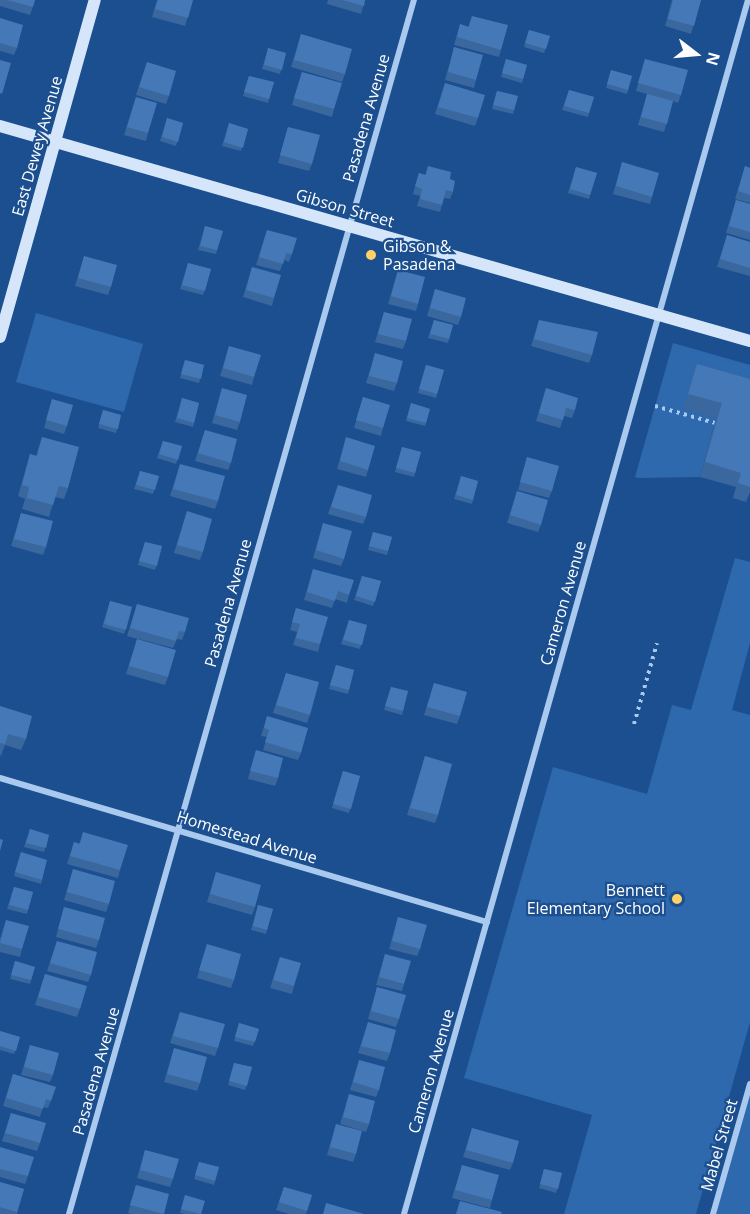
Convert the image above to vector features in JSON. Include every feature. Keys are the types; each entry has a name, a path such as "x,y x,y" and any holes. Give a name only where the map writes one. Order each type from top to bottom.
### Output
{"street":[{"name":"East Dewey Avenue","path":"0,337 95,0"},
{"name":"Pasadena Avenue","path":"69,1214 414,0"},
{"name":"Cameron Avenue","path":"404,1214 748,0"},
{"name":"Gibson Street","path":"0,126 750,341"},
{"name":"Homestead Avenue","path":"0,778 487,922"},
{"name":"Mabel Street","path":"713,1214 750,1084"}],"path":[{"path":"655,406 715,423"},
{"path":"634,724 657,643"}],"shaded area":[{"path":"36,313 143,344 124,412 16,382"},
{"path":"673,343 750,365 750,395 716,418 700,477 638,478 635,477"},
{"path":"735,558 750,562 750,643 732,710 750,715 750,1022 696,1214 564,1214 592,1115 464,1078 553,767 647,794 672,705 691,710"},
{"path":"750,1084 750,1214 713,1214"}],"building":[{"path":"7,0 35,0 33,7"},
{"path":"158,0 193,0 188,18 155,9"},
{"path":"342,0 365,0 364,6"},
{"path":"673,0 701,0 694,26 668,19"},
{"path":"472,16 508,25 501,50 457,37 460,24 469,27"},
{"path":"0,18 23,25 17,48 0,43"},
{"path":"529,30 550,36 546,49 525,43"},
{"path":"301,34 352,49 345,74 294,60"},
{"path":"454,47 483,55 476,80 448,72"},
{"path":"268,48 286,53 282,70 264,65"},
{"path":"506,59 527,65 523,79 502,73"},
{"path":"645,59 688,70 681,95 638,83"},
{"path":"0,60 11,63 2,94 0,93"},
{"path":"147,62 176,71 169,96 139,87"},
{"path":"611,70 632,76 628,90 607,84"},
{"path":"302,72 342,83 334,109 294,98"},
{"path":"249,76 274,82 269,99 244,92"},
{"path":"445,83 485,95 478,118 438,107"},
{"path":"569,90 594,97 589,113 564,106"},
{"path":"497,91 518,96 514,110 493,105"},
{"path":"647,94 673,101 667,124 641,117"},
{"path":"136,97 157,103 148,133 127,127"},
{"path":"167,118 183,123 178,142 162,137"},
{"path":"229,123 248,129 243,148 224,142"},
{"path":"288,127 320,135 312,164 280,155"},
{"path":"622,162 659,173 652,197 616,186"},
{"path":"428,166 451,172 450,179 455,181 453,192 446,190 442,205 420,199 422,189 415,186 419,173 426,175"},
{"path":"745,166 750,168 750,195 738,191"},
{"path":"576,167 597,173 590,195 570,189"},
{"path":"736,200 750,204 750,232 729,226"},
{"path":"205,226 223,231 217,250 200,246"},
{"path":"267,230 297,238 292,254 286,253 283,264 259,257"},
{"path":"727,235 750,242 750,268 720,259"},
{"path":"84,256 117,265 111,287 78,278"},
{"path":"188,263 211,269 205,291 182,285"},
{"path":"252,267 281,275 274,298 246,290"},
{"path":"398,270 425,277 418,304 391,296"},
{"path":"435,289 466,298 461,317 430,308"},
{"path":"384,312 412,319 406,341 378,334"},
{"path":"434,320 453,325 449,339 430,334"},
{"path":"539,320 598,332 592,355 534,339"},
{"path":"229,346 261,355 254,377 223,368"},
{"path":"375,353 403,361 397,383 369,376"},
{"path":"185,360 204,365 201,379 181,374"},
{"path":"697,364 750,379 750,487 738,483 741,473 705,462 722,403 688,394"},
{"path":"426,365 444,370 437,394 419,389"},
{"path":"222,388 247,395 240,422 215,415"},
{"path":"546,388 578,398 575,410 566,408 563,420 539,413"},
{"path":"363,397 390,405 383,428 356,420"},
{"path":"182,398 199,403 194,423 177,418"},
{"path":"52,399 73,405 67,426 46,420"},
{"path":"411,403 430,409 426,423 407,418"},
{"path":"103,410 121,415 118,429 99,424"},
{"path":"205,430 237,439 231,463 198,453"},
{"path":"42,437 79,447 68,488 59,486 53,505 27,498 29,487 22,485 30,454 37,456"},
{"path":"346,437 375,446 368,470 340,461"},
{"path":"163,441 182,446 178,460 159,454"},
{"path":"402,447 421,452 415,473 396,468"},
{"path":"527,457 559,466 552,491 520,482"},
{"path":"180,464 225,476 218,501 173,489"},
{"path":"140,471 159,476 155,490 136,485"},
{"path":"461,476 478,481 473,500 456,495"},
{"path":"338,485 372,495 366,517 331,507"},
{"path":"517,491 548,500 541,525 510,515"},
{"path":"187,511 212,519 203,552 177,545"},
{"path":"21,513 53,521 46,547 14,539"},
{"path":"323,523 352,531 344,559 316,550"},
{"path":"373,532 392,537 388,551 369,546"},
{"path":"145,542 162,546 157,566 139,561"},
{"path":"313,569 354,580 349,595 338,591 335,601 307,592"},
{"path":"362,576 381,581 375,602 356,596"},
{"path":"110,601 132,607 126,630 104,624"},
{"path":"137,604 189,618 185,632 179,631 176,641 130,628"},
{"path":"296,608 328,617 320,644 296,638 300,624 292,622"},
{"path":"349,620 367,625 362,645 343,640"},
{"path":"137,639 176,650 168,677 129,666"},
{"path":"336,665 354,670 349,690 330,685"},
{"path":"286,673 319,682 310,715 276,705"},
{"path":"434,683 467,692 460,716 427,707"},
{"path":"391,687 408,691 403,711 385,706"},
{"path":"0,706 32,716 26,739 8,734 5,744 0,743"},
{"path":"267,716 308,728 301,753 265,742 269,730 264,728"},
{"path":"256,750 283,758 278,778 250,771"},
{"path":"425,756 452,764 438,815 410,808"},
{"path":"343,771 360,776 351,809 333,804"},
{"path":"30,829 49,835 46,848 26,843"},
{"path":"83,832 128,845 120,870 70,856 74,842 80,844"},
{"path":"21,852 47,860 42,880 15,872"},
{"path":"73,869 115,881 109,904 67,892"},
{"path":"216,872 261,885 255,907 210,894"},
{"path":"14,887 33,892 28,910 9,905"},
{"path":"258,905 273,909 267,930 253,926"},
{"path":"64,907 105,918 99,940 58,929"},
{"path":"398,917 427,925 420,949 392,941"},
{"path":"6,920 29,926 22,949 0,943"},
{"path":"57,941 97,952 91,975 50,963"},
{"path":"207,944 241,954 234,980 199,970"},
{"path":"385,954 411,961 404,984 379,977"},
{"path":"280,957 301,963 294,986 273,980"},
{"path":"15,961 35,967 31,980 11,975"},
{"path":"45,974 87,986 80,1009 38,997"},
{"path":"377,987 406,995 399,1019 371,1011"},
{"path":"180,1012 225,1024 218,1048 173,1036"},
{"path":"368,1022 396,1030 390,1053 361,1046"},
{"path":"239,1023 259,1029 255,1042 235,1037"},
{"path":"0,1031 20,1037 16,1051 0,1046"},
{"path":"30,1045 59,1053 53,1075 24,1067"},
{"path":"174,1048 207,1057 200,1083 167,1074"},
{"path":"359,1060 385,1067 379,1090 353,1082"},
{"path":"234,1063 252,1067 247,1086 229,1081"},
{"path":"13,1074 56,1087 51,1101 46,1099 43,1109 6,1098"},
{"path":"349,1094 375,1101 369,1124 343,1117"},
{"path":"11,1113 46,1123 40,1143 5,1133"},
{"path":"336,1124 362,1131 356,1154 330,1147"},
{"path":"472,1128 519,1141 513,1163 466,1150"},
{"path":"0,1147 34,1157 28,1176 0,1169"},
{"path":"145,1150 179,1159 173,1179 140,1170"},
{"path":"199,1162 219,1167 215,1181 195,1175"},
{"path":"462,1165 499,1175 492,1200 455,1190"},
{"path":"544,1169 562,1173 558,1189 540,1184"},
{"path":"0,1182 24,1189 17,1212 0,1207"},
{"path":"136,1185 169,1194 164,1214 130,1205"},
{"path":"284,1187 312,1195 307,1211 279,1202"},
{"path":"185,1195 205,1201 201,1214 181,1209"},
{"path":"460,1201 502,1212 501,1214 456,1214"},
{"path":"326,1203 364,1214 323,1214"}],"place":[{"name":"Gibson & Pasadena","path":"371,255"},
{"name":"Bennett Elementary School","path":"677,899"}]}
